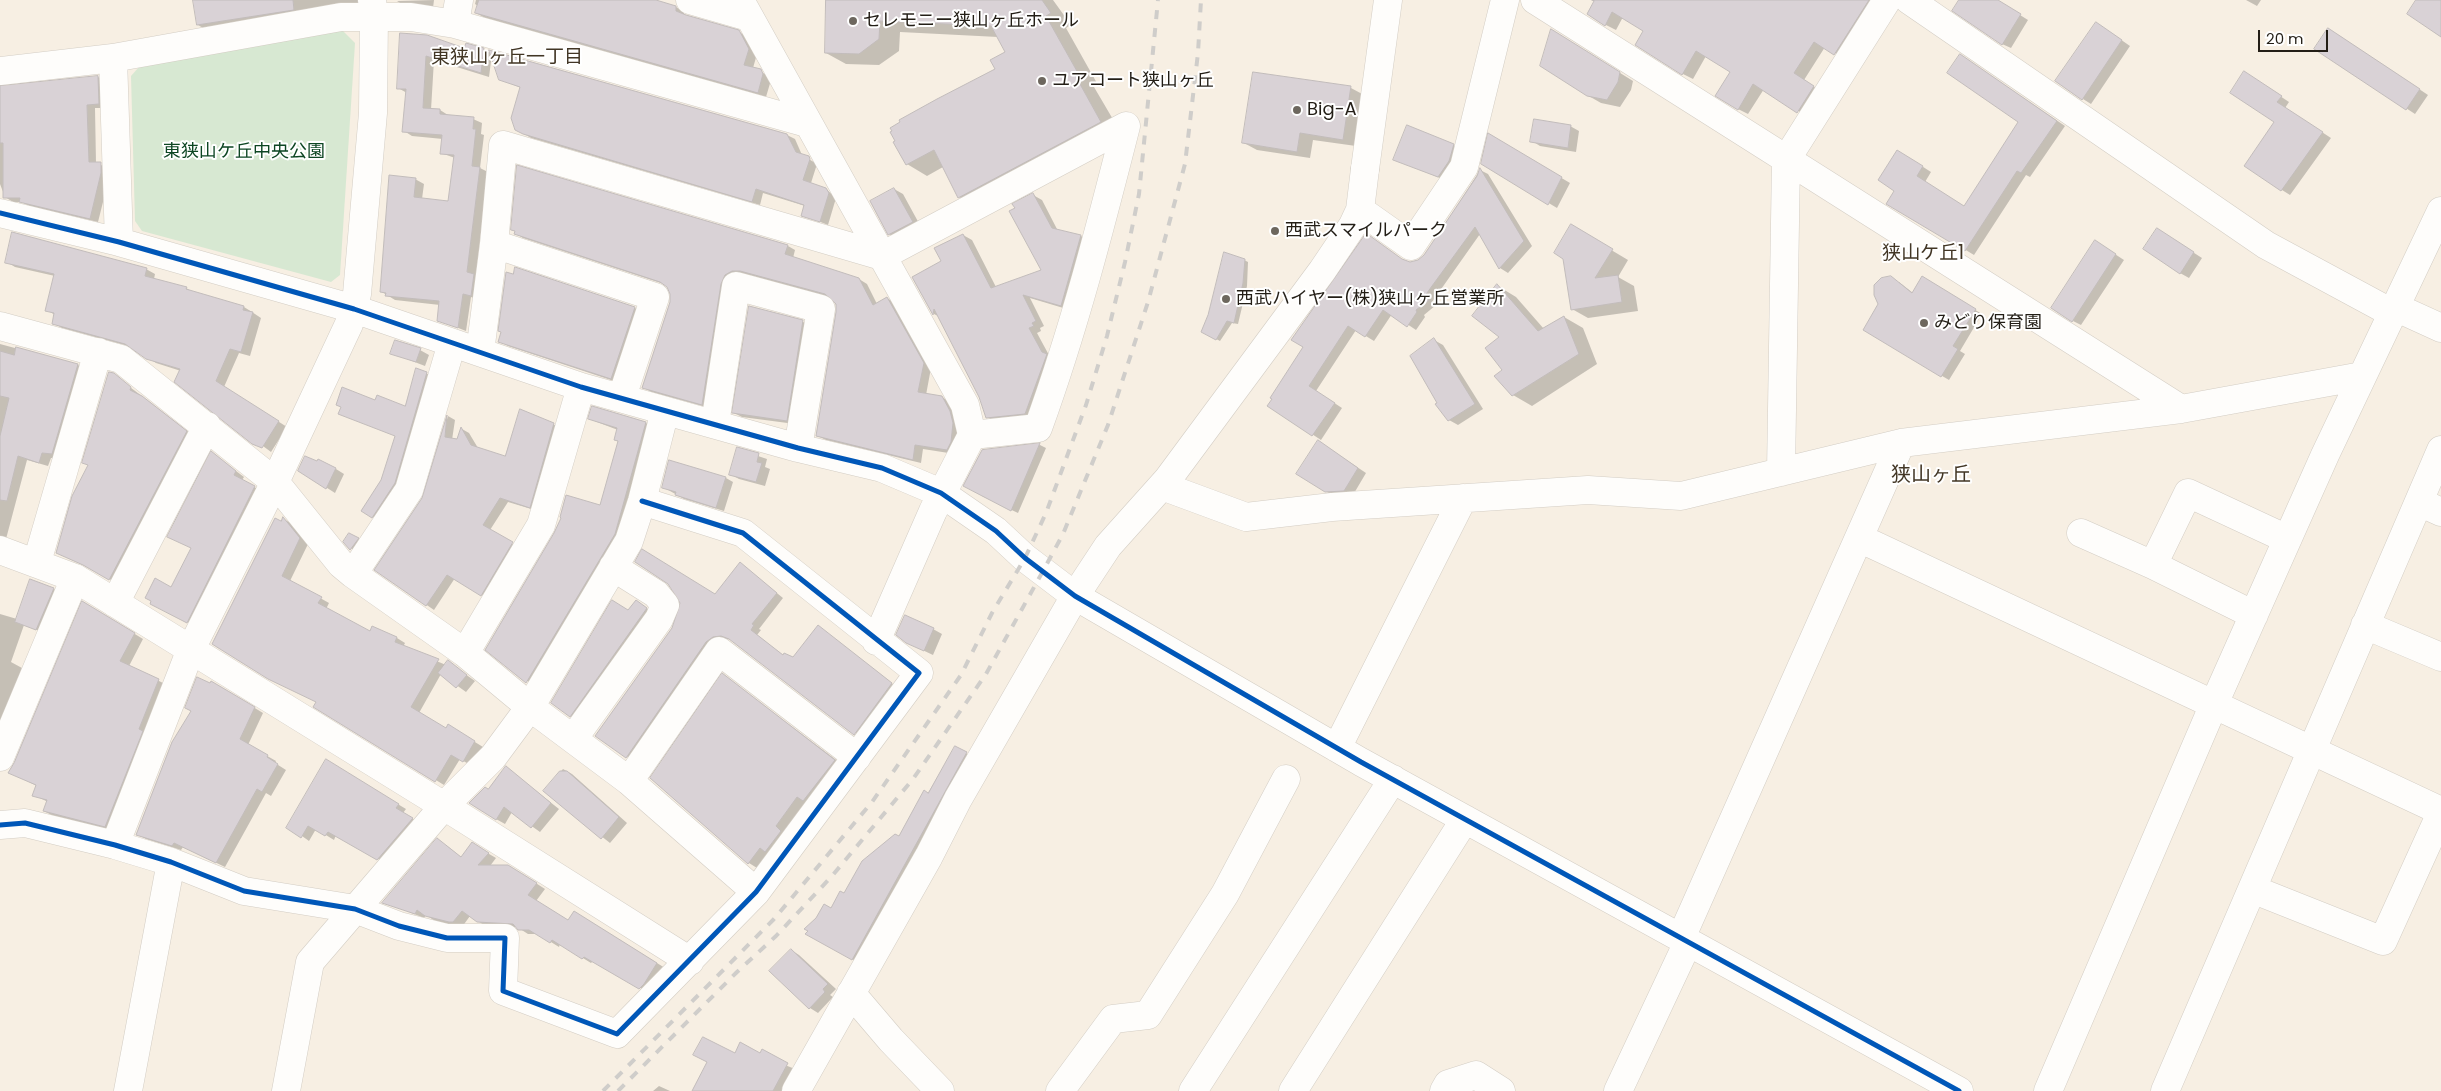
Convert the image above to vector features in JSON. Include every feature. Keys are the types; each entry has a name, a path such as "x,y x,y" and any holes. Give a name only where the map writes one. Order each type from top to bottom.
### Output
{"street":[{"path":"690,0 744,9 964,405 972,435 941,493 876,641"},
{"path":"796,1091 929,856 958,799 1075,596 1108,546 1162,486 1322,271 1353,224 1360,210 1388,0"},
{"path":"1360,210 1411,246 1464,167 1505,0"},
{"path":"1535,0 2181,409"},
{"path":"1781,472 1786,160 1887,0"},
{"path":"1909,0 2266,245 2394,310 2441,328"},
{"path":"0,71 113,58 340,17 374,8 411,17 457,12 807,123"},
{"path":"116,845 192,649 275,482 349,324 354,309 357,294 373,113 374,8"},
{"path":"113,58 119,242"},
{"path":"480,352 494,244 503,145 882,256 1126,126 1065,355 1038,428 972,435"},
{"path":"2048,1091 2287,539 2441,211"},
{"path":"0,213 119,242 354,309 581,387 798,448 882,468 941,493 996,531 1025,558 1075,596 1337,748 1959,1091"},
{"path":"494,244 655,297 622,397"},
{"path":"715,424 736,286 821,309 798,448"},
{"path":"0,326 121,359 275,482 341,564 465,653 530,706 629,781 756,892"},
{"path":"353,574 409,490 452,343"},
{"path":"37,562 98,352"},
{"path":"1162,486 1246,517 1332,507 1588,490 1681,496 1901,443 2181,409 2362,376"},
{"path":"465,653 541,525 581,387"},
{"path":"286,1091 310,962 444,806 493,757 530,706 629,541 642,501 665,411"},
{"path":"115,604 207,426"},
{"path":"1618,1091 1901,443"},
{"path":"2165,1091 2366,625 2430,507 2441,450"},
{"path":"2153,566 2188,492 2287,539"},
{"path":"1337,748 1463,498"},
{"path":"0,824 25,823 116,845 171,862 244,890 355,910 399,926 447,938 505,938 503,991 617,1034 756,892 919,673 876,641 743,533 642,501"},
{"path":"2081,533 2254,615"},
{"path":"1859,538 2441,812 2383,941 2252,889"},
{"path":"0,550 37,562 75,578 192,649 690,961"},
{"path":"573,739 659,619 665,604 656,594 613,567"},
{"path":"0,757 10,704 75,578"},
{"path":"2366,625 2441,657"},
{"path":"629,781 720,651 857,757"},
{"path":"1060,1091 1113,1019 1148,1016 1225,894 1286,779"},
{"path":"1193,1091 1393,779"},
{"path":"1293,1091 1465,819"},
{"path":"128,1091 171,862"},
{"path":"851,993 891,1040 940,1091"},
{"path":"1444,1091 1448,1084 1476,1075 1501,1091"}],"green space":[{"name":"東狭山ケ丘中央公園","path":"340,28 355,43 340,275 331,282 142,231 135,221 131,76 139,67"}],"building":[{"path":"193,0 293,0 294,10 197,25"},
{"path":"479,0 656,0 676,6 676,11 686,15 739,30 749,49 744,65 761,69 763,74 758,93 475,13"},
{"path":"826,0 1042,0 1051,13 1046,16 1078,73 1075,75 1101,122 958,198 934,150 906,165 893,142 895,141 890,128 900,122 899,120 995,69 990,60 1005,52 991,26 880,21 879,39 859,54 825,53"},
{"path":"1592,0 1869,0 1834,55 1814,42 1794,73 1814,86 1797,113 1753,84 1738,110 1715,96 1730,72 1696,51 1682,75 1635,45 1643,31 1612,12 1605,26 1587,14 1594,1"},
{"path":"1959,0 1998,0 2021,14 2002,45 1952,11"},
{"path":"2416,0 2441,0 2441,37 2407,14"},
{"path":"2096,22 2122,40 2082,100 2055,81"},
{"path":"2328,28 2420,89 2406,110 2314,49"},
{"path":"1551,29 1620,72 1618,82 1607,100 1587,96 1540,66"},
{"path":"400,33 427,35 464,48 466,43 484,48 481,73 426,56 423,108 440,109 440,114 474,117 473,129 476,129 472,166 480,167 467,272 474,274 471,296 463,294 458,328 437,321 439,301 385,296 386,293 380,292 389,175 416,178 414,197 448,201 454,155 440,154 442,135 402,132 406,89 397,89"},
{"path":"489,50 787,134 796,152 809,156 810,159 803,180 826,188 829,193 820,222 801,216 804,205 756,189 752,202 523,134 515,130 511,118 520,87 499,80"},
{"path":"1960,54 2057,121 2021,173 2017,171 1965,251 1886,204 1894,191 1878,180 1897,150 1923,166 1917,176 1964,206 2018,122 1947,73"},
{"path":"2244,71 2282,96 2277,102 2323,132 2281,191 2244,166 2274,122 2230,93"},
{"name":"Big-A","path":"1253,72 1351,86 1343,140 1300,133 1297,152 1242,143"},
{"path":"98,76 99,104 87,105 89,162 101,162 101,173 90,219 19,202 20,198 3,198 3,143 0,143 0,86"},
{"path":"1534,119 1571,125 1568,148 1530,142"},
{"path":"1407,125 1454,144 1449,161 1438,177 1393,160"},
{"path":"1488,133 1562,177 1548,205 1481,164"},
{"path":"517,165 788,245 785,254 859,278 873,305 887,297 924,363 918,392 942,396 950,411 953,423 951,442 947,450 915,445 913,460 816,436 836,304 825,294 740,271 732,271 725,275 721,284 702,405 642,388 670,302 670,294 667,287 660,282 514,234 515,231 511,230"},
{"path":"1480,168 1524,241 1499,269 1475,227 1424,297 1429,300 1416,310 1417,312 1407,327 1383,310 1365,337 1348,326 1309,386 1335,403 1312,436 1267,406 1272,399 1270,398 1303,347 1291,340 1366,233 1402,259 1410,262 1418,260 1424,255 1477,176"},
{"path":"894,188 913,222 888,235 870,201"},
{"path":"1033,193 1052,228 1081,235 1061,306 1023,295 1036,321 1032,323 1034,326 1029,328 1042,352 1047,354 1025,414 986,418 979,397 934,309 933,315 912,277 941,261 934,248 963,234 991,288 1041,270 1009,211 1015,208 1012,204"},
{"path":"1571,224 1613,249 1595,278 1618,275 1622,302 1571,310 1563,259 1554,253"},
{"path":"2157,228 2194,252 2180,274 2143,249"},
{"path":"12,232 147,268 145,276 187,287 186,289 244,306 243,310 253,312 241,352 230,349 216,381 279,421 262,448 252,444 174,382 180,369 146,359 125,344 52,324 54,313 45,311 54,274 5,263"},
{"path":"2095,240 2116,254 2072,322 2051,308"},
{"path":"1224,252 1245,259 1243,283 1234,323 1227,321 1216,340 1201,332 1208,315"},
{"path":"515,267 635,307 611,379 498,342 501,332 498,331 506,272 513,274"},
{"path":"1891,276 1912,293 1922,276 1976,309 1953,346 1958,349 1941,377 1863,330 1878,304 1874,295 1874,285 1881,278"},
{"path":"1497,284 1538,331 1564,316 1579,354 1512,396 1494,376 1502,370 1485,348 1499,337 1472,316"},
{"path":"749,306 803,320 787,421 732,413"},
{"path":"1434,338 1475,404 1448,421 1435,404 1437,403 1410,356"},
{"path":"395,340 421,348 416,362 390,354"},
{"path":"16,347 78,364 52,454 42,453 39,463 18,456 7,501 0,500 0,436 9,398 0,396 0,351 14,355"},
{"path":"416,368 427,372 395,483 372,518 361,511 381,480 395,436 338,414 341,407 336,405 342,387 375,400 377,395 405,406"},
{"path":"109,372 114,373 131,387 130,390 142,396 187,431 109,580 83,565 56,553 72,496 88,465 82,463"},
{"path":"592,406 646,422 615,534 526,683 485,650 554,533 561,518 566,495 600,505 618,441 614,440 617,428 588,419"},
{"path":"520,409 554,423 530,508 500,498 483,525 513,542 481,596 447,575 426,606 374,570 422,498 447,415 445,437 457,439 461,427 471,445 505,456"},
{"path":"1318,440 1358,468 1344,491 1325,492 1296,474"},
{"path":"1040,443 1011,511 963,486 982,450"},
{"path":"737,447 759,453 757,462 762,463 756,482 729,475"},
{"path":"211,451 236,471 234,475 255,486 187,623 150,604 151,601 145,598 155,578 171,587 191,548 167,537"},
{"path":"305,456 317,461 318,459 336,468 326,489 298,471"},
{"path":"669,460 726,477 716,508 675,495 676,492 662,488"},
{"path":"283,517 300,538 282,576 322,597 318,603 370,631 372,626 397,637 395,642 439,659 411,707 446,728 448,724 475,741 463,762 451,755 435,782 313,707 316,702 268,679 212,644 275,518 281,521"},
{"path":"349,533 359,538 350,550 343,542"},
{"path":"642,549 715,594 740,562 777,593 752,624 754,625 751,630 783,655 784,653 793,657 818,625 892,683 854,735 729,639 721,636 713,637 706,642 626,758 595,736 672,628 680,603 668,584 635,562"},
{"path":"30,579 54,588 36,630 15,622"},
{"path":"612,600 628,610 636,600 647,608 570,717 551,703"},
{"path":"82,601 135,633 120,661 159,679 139,729 143,731 105,827 43,811 47,800 32,796 36,785 8,773 14,763"},
{"path":"905,615 934,628 924,651 906,643 896,635"},
{"path":"448,660 467,675 456,688 438,673"},
{"path":"722,673 835,760 803,801 797,797 776,826 781,831 765,852 760,848 748,864 650,778"},
{"path":"197,677 210,683 211,681 255,707 240,739 268,755 267,757 278,764 262,792 257,789 216,863 174,843 172,846 136,835 172,742 191,711 185,708"},
{"path":"955,746 967,752 852,960 805,934 808,931 804,929 816,918 824,904 831,908 840,891 844,893 862,861 895,834 899,836 924,790 928,793"},
{"path":"326,759 399,804 396,808 413,818 377,860 328,832 325,836 308,826 301,838 286,828"},
{"path":"506,766 551,803 531,828 504,807 496,820 469,803 485,787 488,789"},
{"path":"560,771 567,771 619,817 601,839 543,791"},
{"path":"437,838 461,857 472,842 489,853 478,865 508,865 537,883 528,895 568,920 574,911 657,963 644,984 639,989 584,957 582,959 552,940 550,943 529,930 518,930 513,924 477,922 462,911 453,922 449,922 425,916 417,910 415,914 382,903"},
{"path":"791,949 828,984 823,989 825,992 809,1009 769,971"},
{"path":"703,1037 735,1053 740,1042 760,1053 762,1049 788,1063 773,1091 692,1091 707,1062 693,1055"}],"railway":[{"path":"603,1091 774,919 872,802 961,675 992,613 1025,558 1046,513 1086,405 1107,336 1125,262 1139,194 1158,0"},
{"path":"618,1091 737,972 776,936 832,876 913,779 986,674 1063,534 1108,425 1148,302 1185,164 1198,53 1201,0"}],"cycle path":[{"path":"0,213 119,242 354,309 581,387 798,448 882,468 941,493 996,531 1025,558 1075,596 1361,762 1959,1091"},
{"path":"0,825 25,823 115,845 171,862 244,891 355,909 399,926 447,938 505,938 503,991 617,1034 756,892 919,673 743,533 642,501"}],"place":[{"name":"セレモニー狭山ヶ丘ホール","path":"853,21"},
{"name":"ユアコート狭山ヶ丘","path":"1042,81"},
{"name":"Big-A","path":"1297,110"},
{"name":"西武スマイルパーク","path":"1275,231"},
{"name":"西武ハイヤー(株)狭山ヶ丘営業所","path":"1226,299"},
{"name":"みどり保育園","path":"1924,323"}],"district":[{"name":"東狭山ヶ丘一丁目","path":"507,58"},
{"name":"狭山ケ丘1","path":"1923,254"},
{"name":"狭山ヶ丘","path":"1931,476"}]}
